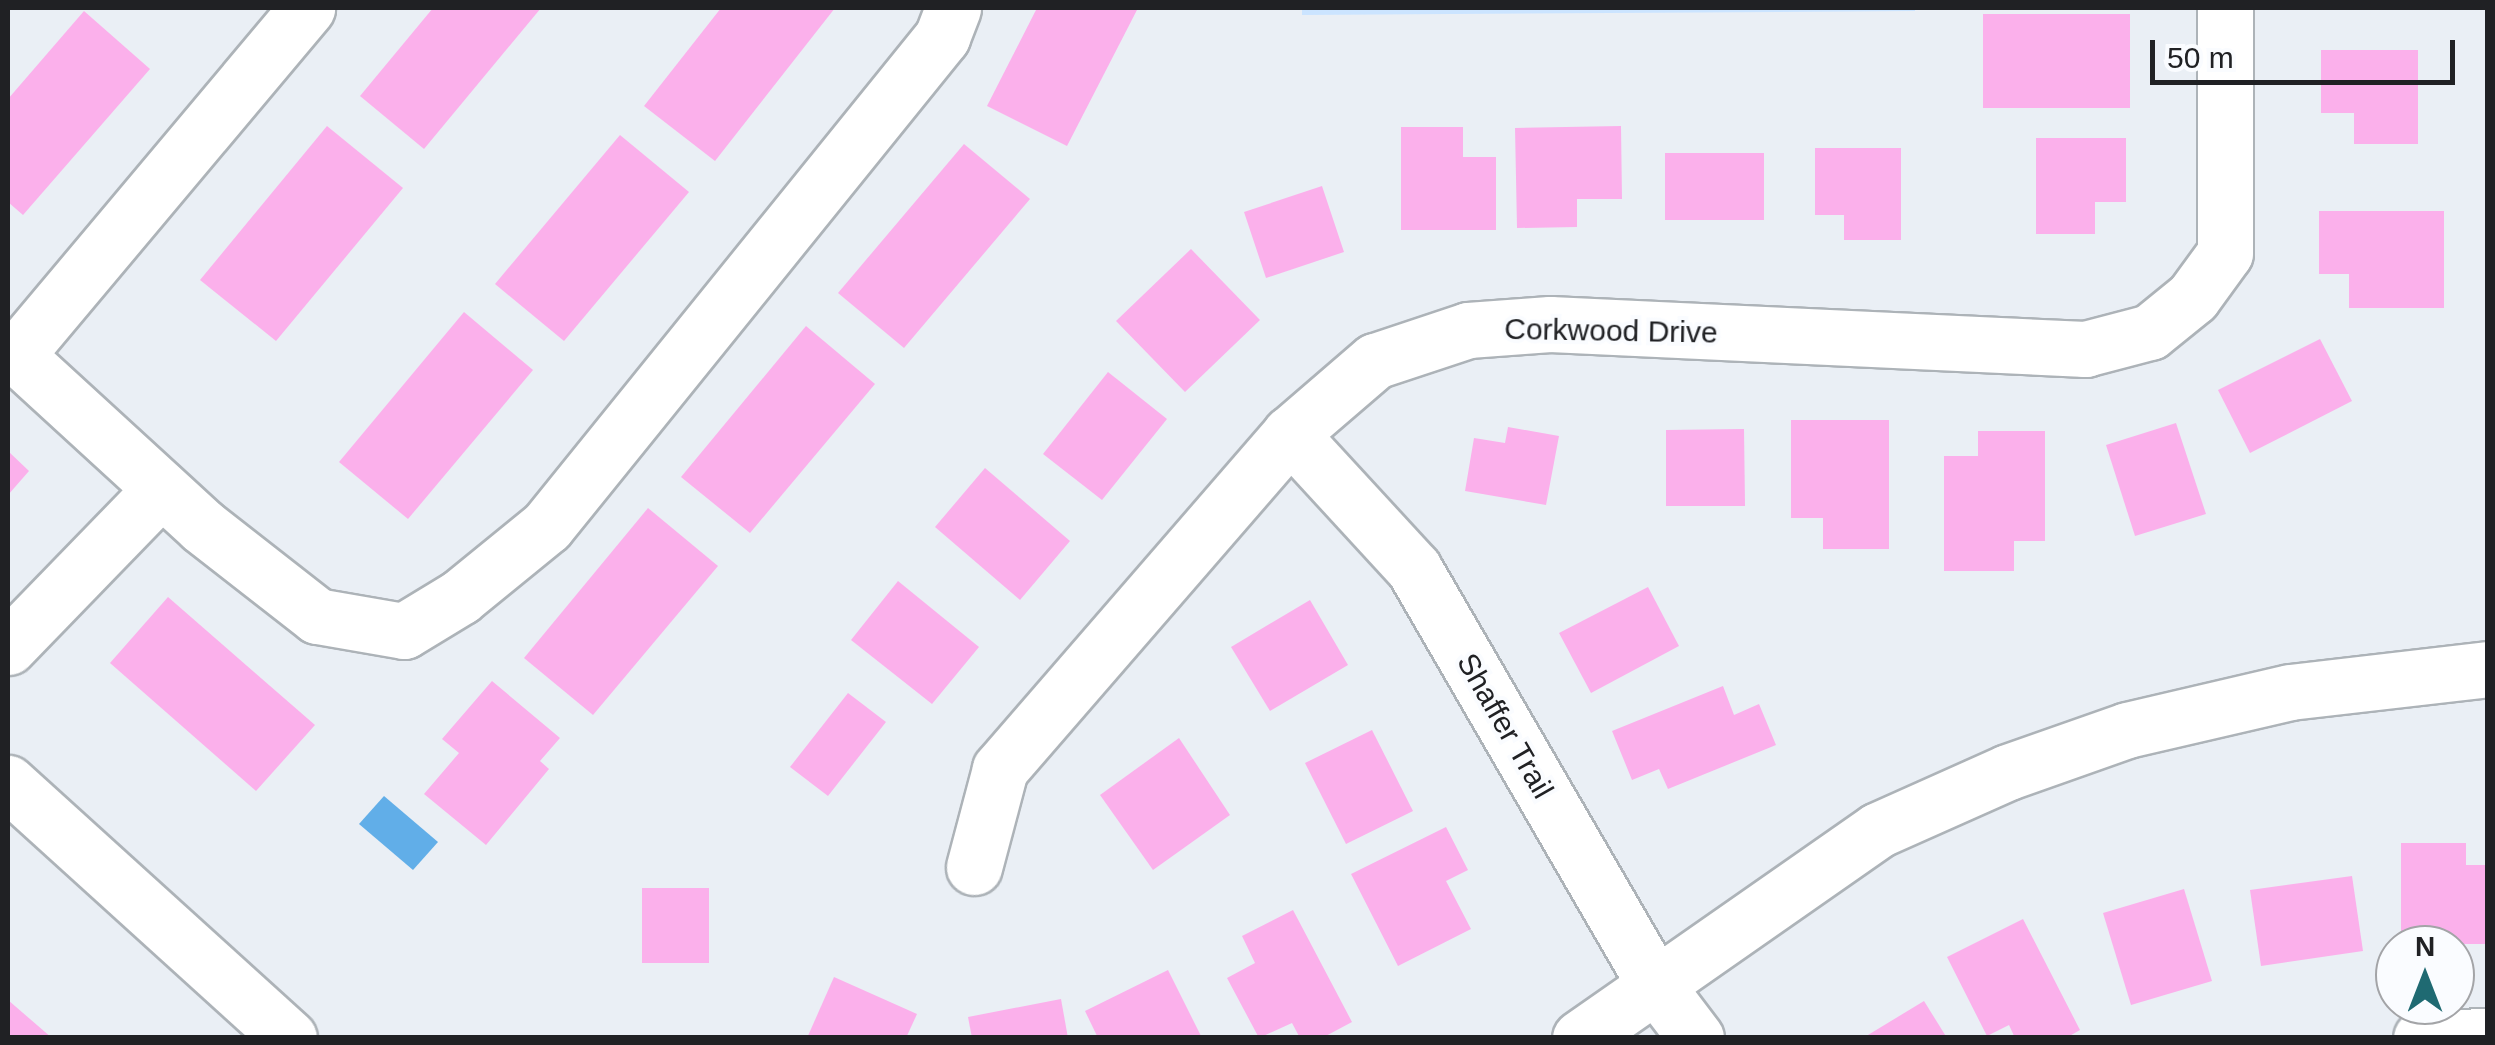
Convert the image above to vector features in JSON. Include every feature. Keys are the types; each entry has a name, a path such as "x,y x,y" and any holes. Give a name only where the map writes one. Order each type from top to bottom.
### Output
{"street":[{"path":"308,8 12,352 161,489 317,616 404,631 460,597 547,526 942,37 952,8"},
{"name":"Corkwood Drive","path":"974,867 1000,769 1290,434 1375,361 1468,330 1550,324 2085,349 2150,332 2192,297 2225,253 2225,8"},
{"name":"Shaffer Trail","path":"1290,434 1414,568 1655,984 1696,1038"},
{"path":"8,646 161,489"},
{"path":"1580,1038 1878,830 2008,772 2128,730 2290,692 2488,669"},
{"path":"8,783 289,1038"},
{"path":"2421,1038 2488,1036"}],"shaded area":[{"path":"1302,8 1915,8 1915,11 1302,15"}],"water":[{"path":"384,796 438,842 413,870 359,824"}],"building":[{"path":"433,8 541,8 424,149 360,96"},
{"path":"721,8 835,8 715,161 644,106"},
{"path":"1037,8 1138,8 1067,146 987,106"},
{"path":"84,11 150,69 23,215 8,202 8,99"},
{"path":"1983,14 2130,14 2130,108 1983,108"},
{"path":"2321,50 2418,50 2418,144 2354,144 2354,113 2321,113"},
{"path":"327,126 403,188 276,341 200,280"},
{"path":"1621,126 1622,199 1577,199 1577,227 1517,228 1515,128"},
{"path":"1401,127 1463,127 1463,157 1496,157 1496,230 1401,230"},
{"path":"620,135 689,192 564,341 495,284"},
{"path":"2036,138 2126,138 2126,202 2095,202 2095,234 2036,234"},
{"path":"964,144 1030,199 904,348 838,293"},
{"path":"1815,148 1901,148 1901,240 1844,240 1844,215 1815,215"},
{"path":"1665,153 1764,153 1764,220 1665,220"},
{"path":"1322,186 1344,252 1266,278 1244,212"},
{"path":"2319,211 2444,211 2444,308 2349,308 2349,274 2319,274"},
{"path":"1191,249 1260,320 1185,392 1116,321"},
{"path":"464,312 533,370 408,519 339,462"},
{"path":"806,326 875,384 750,533 681,477"},
{"path":"2320,339 2352,401 2250,453 2218,390"},
{"path":"1108,372 1167,419 1102,500 1043,454"},
{"path":"1791,420 1889,420 1889,549 1823,549 1823,518 1791,518"},
{"path":"2176,423 2206,514 2135,536 2106,445"},
{"path":"1508,427 1559,436 1546,505 1465,491 1474,438 1505,443"},
{"path":"1744,429 1745,506 1666,506 1666,430"},
{"path":"1978,431 2045,431 2045,541 2014,541 2014,571 1944,571 1944,456 1978,456"},
{"path":"8,451 29,471 8,495"},
{"path":"985,468 1070,541 1020,600 935,527"},
{"path":"648,508 718,566 593,715 524,658"},
{"path":"898,581 979,647 932,704 851,640"},
{"path":"1648,587 1679,646 1591,693 1559,633"},
{"path":"168,597 315,725 256,791 110,663"},
{"path":"1310,600 1348,665 1270,711 1231,647"},
{"path":"492,681 560,738 540,761 549,769 486,845 424,794 459,753 442,739"},
{"path":"1723,686 1734,715 1759,704 1776,745 1668,789 1659,769 1632,780 1612,731"},
{"path":"848,693 886,722 828,796 790,767"},
{"path":"1372,730 1413,811 1346,844 1305,763"},
{"path":"1179,738 1230,815 1153,870 1100,795"},
{"path":"1446,827 1468,870 1446,881 1471,929 1398,966 1351,874"},
{"path":"2401,843 2466,843 2466,865 2488,865 2488,944 2475,944 2475,925 2401,925"},
{"path":"2352,876 2363,951 2261,966 2250,890"},
{"path":"642,888 709,888 709,963 642,963"},
{"path":"2184,889 2212,981 2131,1005 2103,913"},
{"path":"1293,910 1352,1022 1322,1038 1300,1038 1292,1023 1259,1038 1227,978 1255,963 1242,936"},
{"path":"2023,919 2080,1030 2066,1038 2015,1038 2009,1025 1987,1036 1947,957"},
{"path":"1168,970 1202,1038 1098,1038 1085,1011"},
{"path":"834,977 917,1014 906,1038 807,1038"},
{"path":"1061,999 1068,1038 972,1038 968,1017"},
{"path":"8,1000 52,1038 8,1038"},
{"path":"1924,1001 1947,1038 1863,1038"}]}
